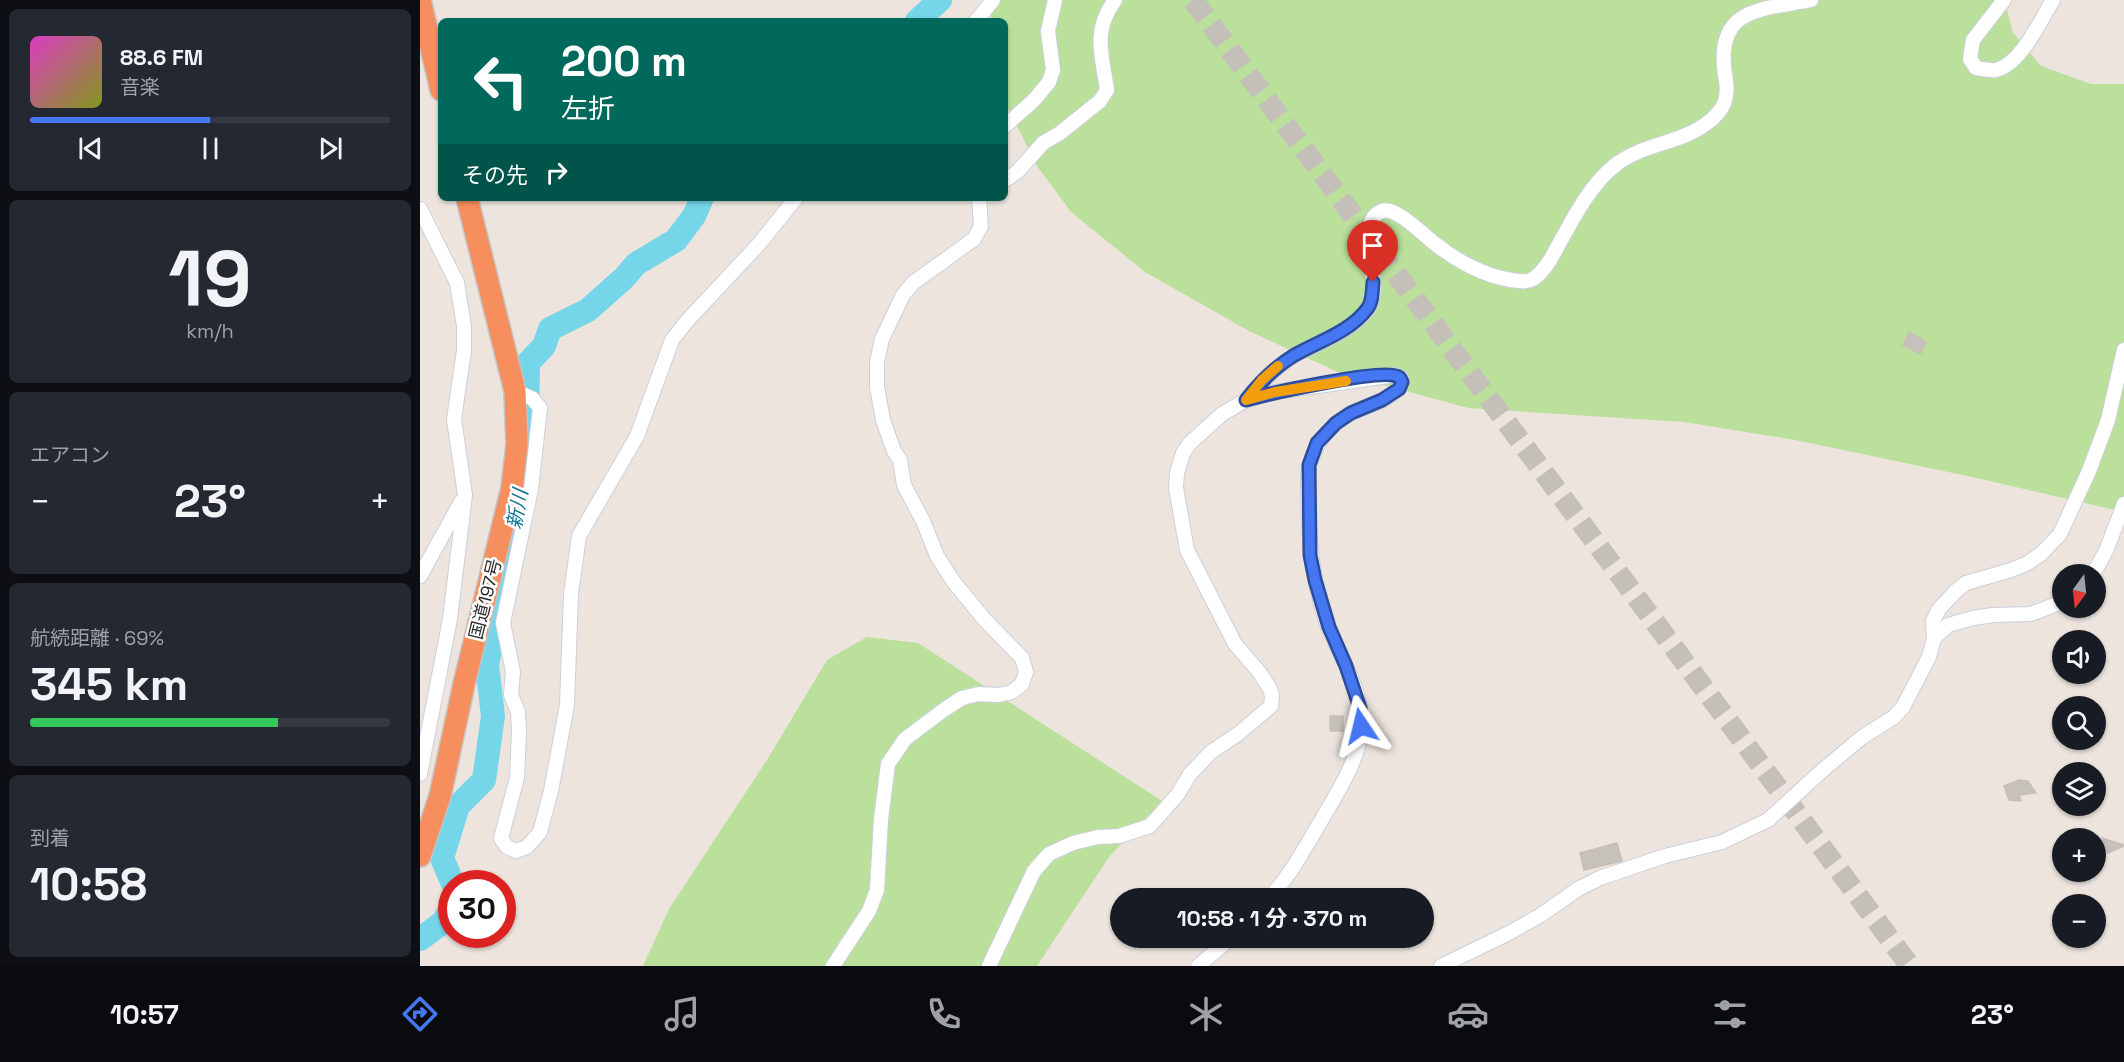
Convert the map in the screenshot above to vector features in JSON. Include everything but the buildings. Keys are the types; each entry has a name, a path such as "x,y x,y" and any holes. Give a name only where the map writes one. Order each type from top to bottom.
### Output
{"highway":[{"path":"420,0 438,77"},
{"name":"国道197号","path":"420,856 440,796 464,684 512,488 517,444 515,391 468,201"}],"street":[{"path":"978,18 993,0"},
{"path":"1008,123 1034,100 1049,82 1053,70 1048,31 1055,0"},
{"path":"1008,178 1017,172 1043,143 1060,133 1100,101 1107,90 1100,34 1104,17 1115,0"},
{"path":"1246,400 1273,370 1353,324 1369,308 1373,282 1368,232 1370,223 1377,214 1385,210 1394,212 1417,227 1433,243 1484,272 1523,282 1531,280 1545,268 1598,182 1614,166 1651,147 1694,134 1720,111 1725,103 1727,88 1724,67 1725,41 1729,29 1736,21 1748,14 1811,0"},
{"path":"2004,0 1973,40 1970,59 1977,68 1992,71 2000,69 2013,60 2024,48 2053,0"},
{"path":"515,391 533,399 540,408 531,489 503,623 513,672 511,694 518,712 519,732 517,778 501,838 507,847 516,850 527,847 540,832 550,791 567,705 571,594 579,536 637,435 672,340 759,244 794,201"},
{"path":"833,966 869,911 877,890 881,819 888,764 905,740 945,709 962,698 978,694 999,695 1012,692 1022,684 1026,672 1022,658 952,581 937,556 923,521 904,484 900,460 894,451 884,420 877,387 877,362 882,339 903,295 913,283 974,239 981,226 980,201"},
{"path":"420,209 457,283 464,326 464,351 454,419 465,495 450,619 420,774"},
{"path":"1441,966 1509,933 1541,915 1578,889 1600,878 1665,856 1722,842 1768,820 1861,738 1894,717 1903,707 1929,657 1934,638 1933,621 1939,609 1966,583 2026,564 2041,554 2060,534 2089,471 2108,420 2124,350"},
{"path":"989,966 1034,871 1048,854 1073,843 1098,837 1119,836 1150,826 1178,794 1190,774 1211,752 1239,734 1270,706 1272,696 1270,689 1260,673 1235,644 1187,550 1176,488 1177,473 1183,453 1190,443 1222,414 1246,400 1275,392 1368,377 1395,375 1401,378 1399,389 1336,423 1317,443 1309,465 1311,563 1329,627 1346,666 1360,708 1361,726 1359,743 1349,772 1298,860 1277,888"},
{"path":"420,576 465,495"},
{"path":"2099,564 2124,504"},
{"path":"1934,638 1948,625 1973,618 2031,614 2052,606"},
{"path":"481,620 503,623"},
{"path":"1198,966 1219,948"}],"green space":[{"path":"993,0 2012,0 2007,10 2013,33 2041,66 2091,84 2124,84 2124,512 1795,440 1684,422 1468,408 1340,373 1249,331 1145,272 1071,212 1037,166 1008,108 1008,18 991,18"},
{"path":"867,637 918,643 1162,801 1109,857 1037,966 643,966 669,909 767,760 827,660"}],"waterway":[{"name":"新川","path":"920,18 940,0"},
{"name":"新川","path":"447,870 442,858 458,806 484,780 493,716 487,665 522,486 527,424 528,363 544,346 550,329 588,310 624,278 636,264 676,240 694,216 701,201"},
{"name":"新川","path":"420,939 438,926"}],"tunnel":[{"path":"1193,0 1910,966"}],"slow traffic":[{"path":"1278,366 1262,380 1246,400 1275,392 1346,381"}],"route":[{"path":"1361,726 1360,708 1346,666 1329,627 1310,555 1309,465 1317,443 1336,423 1399,389 1401,378 1395,375 1368,377 1275,392 1246,400 1273,370 1353,324 1369,308 1373,282"}]}
